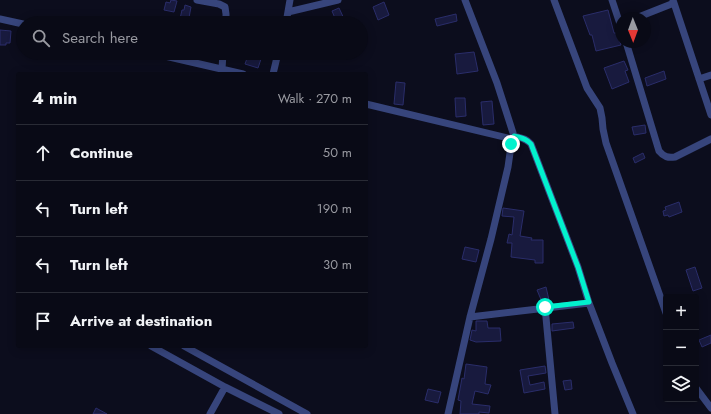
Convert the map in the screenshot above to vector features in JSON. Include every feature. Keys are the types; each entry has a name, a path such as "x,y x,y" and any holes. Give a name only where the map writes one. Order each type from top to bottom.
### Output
{"street":[{"path":"198,0 219,4 225,7 226,16"},
{"path":"287,16 290,0"},
{"path":"288,12 338,0"},
{"path":"448,414 470,317 491,239 508,167 513,138 497,83 465,0"},
{"path":"554,0 587,88 600,108 606,143 647,255 663,304"},
{"path":"612,0 616,12"},
{"path":"649,12 673,1 711,115"},
{"path":"0,19 16,22"},
{"path":"628,48 659,151 663,156 669,158 675,157 711,139"},
{"path":"183,60 235,72"},
{"path":"222,69 223,60"},
{"path":"273,72 276,60"},
{"path":"699,79 711,75"},
{"path":"368,104 513,138 521,137 531,144 578,267 589,302 612,363 633,414"},
{"path":"470,317 589,302"},
{"path":"545,307 555,414"},
{"path":"155,348 225,387 279,414"},
{"path":"188,348 307,414"},
{"path":"210,414 225,387"},
{"path":"699,392 711,408"}],"building":[{"path":"171,0 177,1 174,12 164,10 166,2 170,3"},
{"path":"384,2 389,15 378,20 373,7"},
{"path":"185,5 191,7 189,16 181,16 182,10 184,10"},
{"path":"339,8 343,16 334,16 332,11"},
{"path":"608,10 615,33 615,46 596,51 592,35 590,35 583,16"},
{"path":"456,14 457,21 437,26 435,19"},
{"path":"0,30 11,31 10,43 0,45"},
{"path":"474,52 478,71 457,74 455,54"},
{"path":"246,60 261,60 258,68 245,64"},
{"path":"624,61 628,70 625,71 629,82 612,89 604,68"},
{"path":"664,71 666,79 647,86 645,78"},
{"path":"396,82 405,83 403,105 394,104"},
{"path":"455,98 465,98 466,116 456,117"},
{"path":"492,101 494,124 483,125 481,102"},
{"path":"645,125 646,133 634,135 632,127"},
{"path":"643,153 645,158 635,163 633,158"},
{"path":"679,202 682,212 669,217 668,215 664,216 663,211 666,210 665,207"},
{"path":"503,208 524,211 520,236 532,238 531,240 543,240 543,263 535,263 535,260 511,257 512,243 507,243 509,234 512,235 514,217 502,216"},
{"path":"465,247 479,250 476,262 462,259"},
{"path":"695,267 702,288 693,291 686,270"},
{"path":"546,287 549,300 542,302 537,290"},
{"path":"476,321 487,321 488,328 500,328 501,341 476,342 470,340 472,330 476,331"},
{"path":"573,322 574,328 552,331 552,324"},
{"path":"711,335 711,343 702,347 699,340"},
{"path":"466,364 487,367 485,384 491,385 488,394 475,391 472,404 490,406 489,413 479,412 479,414 460,414 461,401 458,400 462,378 464,379"},
{"path":"545,366 546,373 528,376 530,385 544,382 545,389 524,393 520,370"},
{"path":"571,380 572,389 565,390 563,381"},
{"path":"428,389 441,392 438,403 425,400"},
{"path":"96,408 107,414 93,414"}],"route":[{"path":"511,144 514,136 521,137 531,144 578,267 589,302 545,307"}]}
